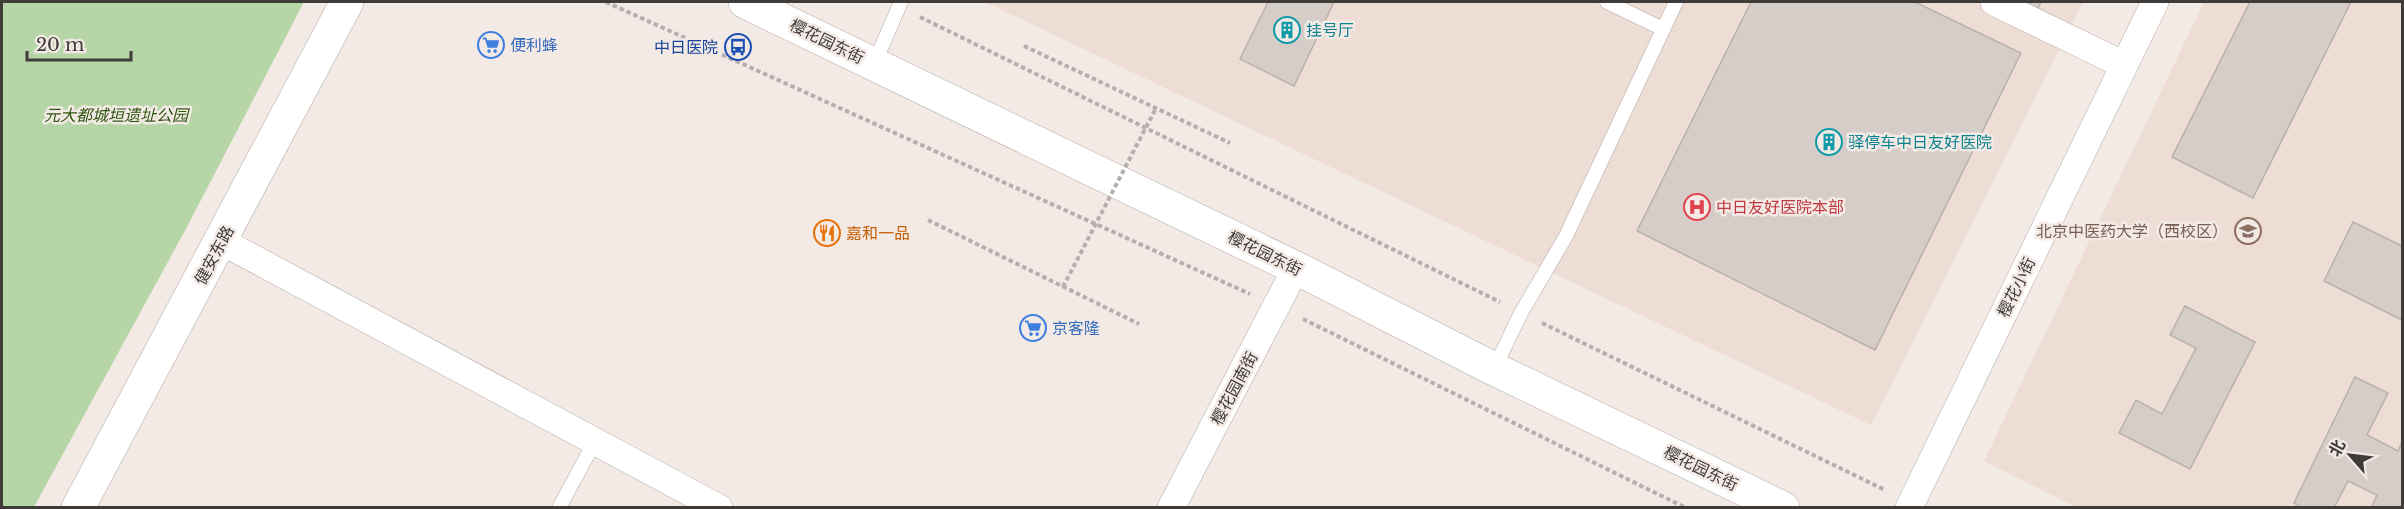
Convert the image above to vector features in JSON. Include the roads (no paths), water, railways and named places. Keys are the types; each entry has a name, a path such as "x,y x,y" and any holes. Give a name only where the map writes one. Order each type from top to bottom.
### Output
{"street":[{"name":"健安东路","path":"78,507 222,241 347,2"},
{"name":"樱花园东街","path":"745,2 1296,268 1494,369 1783,507"},
{"path":"1994,2 2124,65"},
{"name":"樱花小街","path":"1910,505 2155,2"},
{"path":"222,241 719,507"},
{"name":"樱花园南街","path":"1171,507 1296,268"}],"lane":[{"path":"1607,2 1663,29"},
{"path":"1494,369 1521,313 1566,236 1676,2"},
{"path":"874,64 900,4"},
{"path":"559,507 595,441"}],"place":[{"name":"挂号厅","path":"1287,30"},
{"name":"便利蜂","path":"491,45"},
{"name":"中日医院","path":"738,47"},
{"name":"驿停车中日友好医院","path":"1829,142"},
{"name":"中日友好医院本部","path":"1697,207"},
{"name":"北京中医药大学（西校区）","path":"2248,231"},
{"name":"嘉和一品","path":"827,233"},
{"name":"京客隆","path":"1033,328"}],"park label":[{"name":"元大都城垣遗址公园","path":"116,115"}]}
